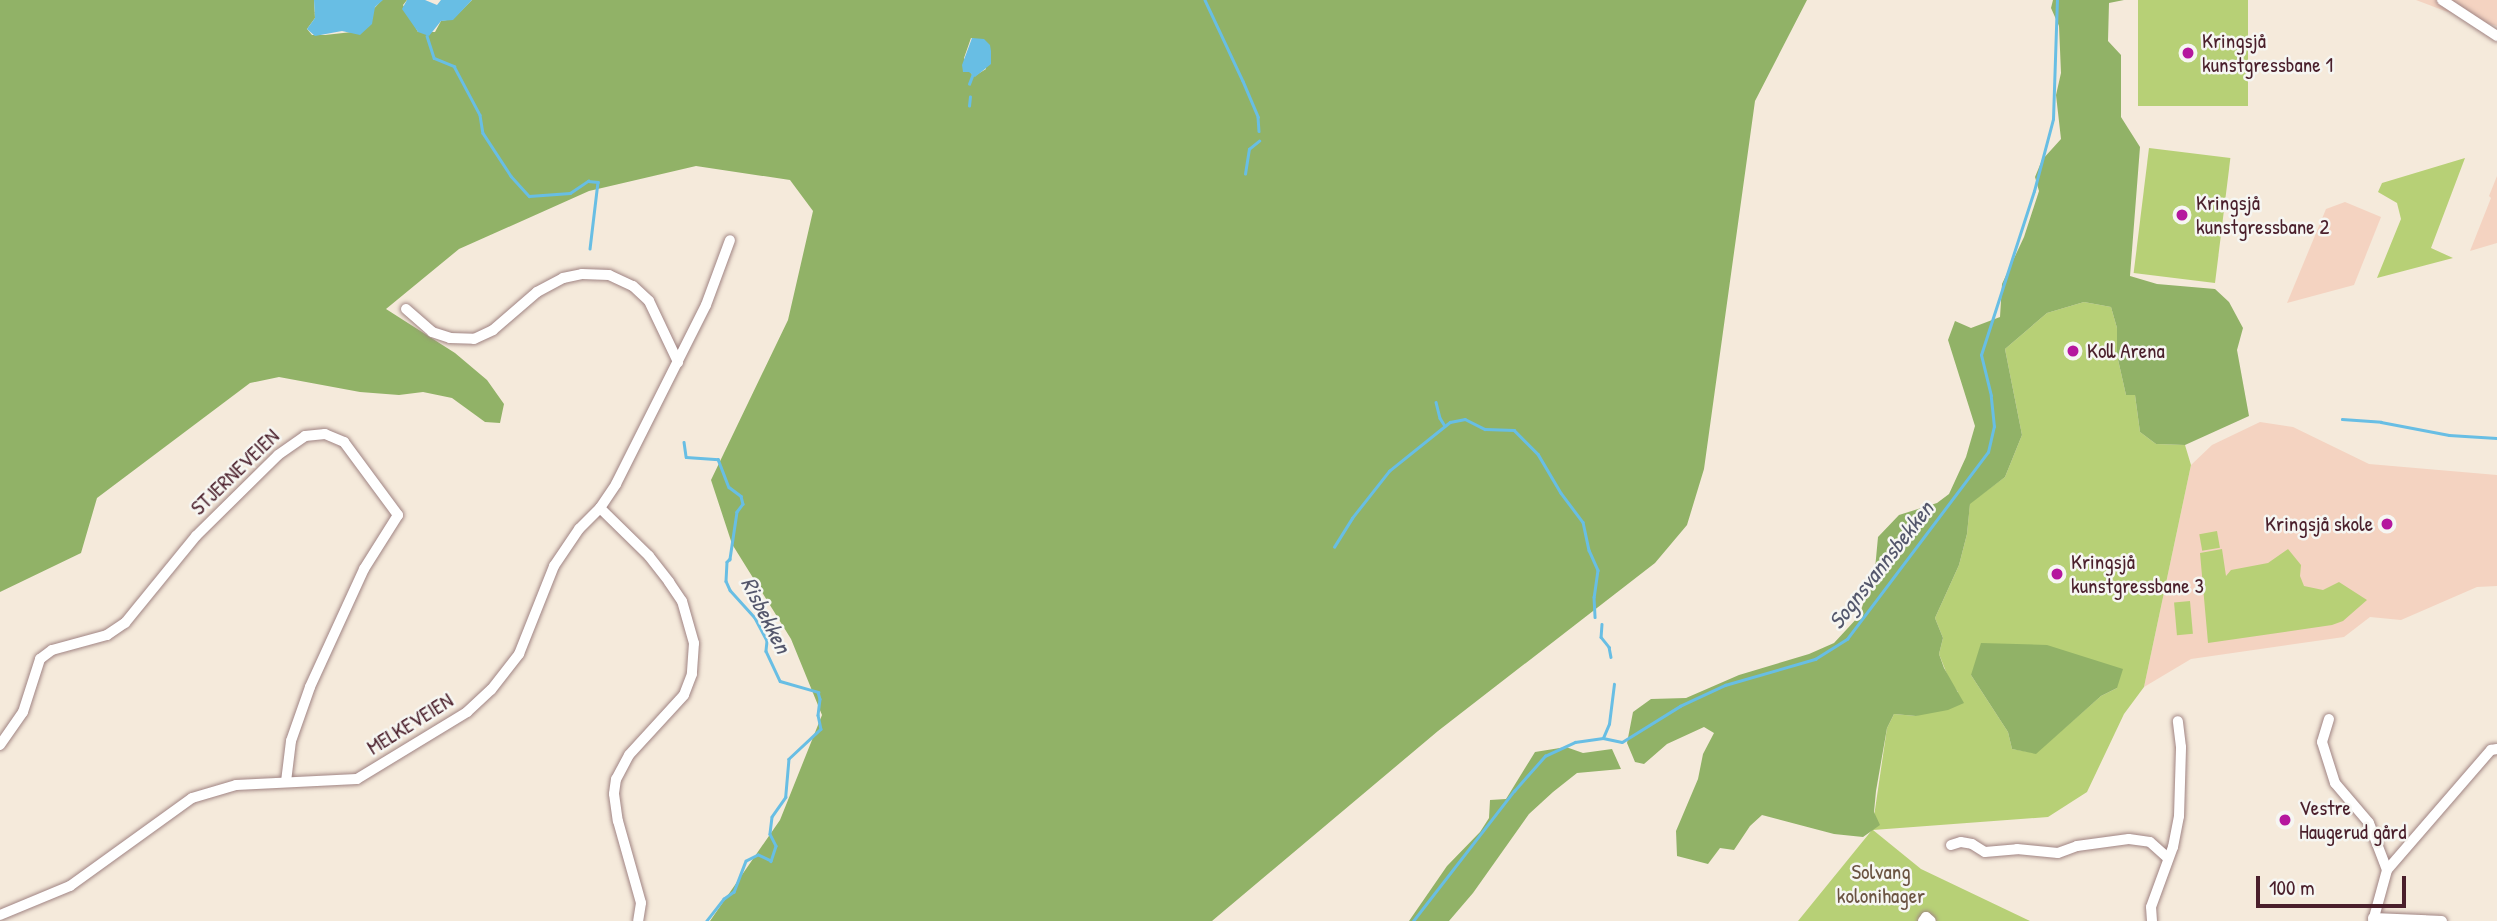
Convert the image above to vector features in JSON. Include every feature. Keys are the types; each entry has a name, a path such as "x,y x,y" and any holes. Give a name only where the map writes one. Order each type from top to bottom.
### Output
{"street":[{"path":"2442,0 2497,36"},
{"name":"MELKEVEIEN","path":"0,915 70,886 192,798 236,785 357,779 467,712 491,690 519,654 554,566 579,528 600,508 678,362 706,305 730,240"},
{"path":"406,309 432,332 450,338 474,338 493,330 537,292 563,278 582,274 609,275 633,286 649,301 678,362"},
{"name":"STJERNEVEIEN","path":"0,745 23,712 40,659 52,650 107,635 125,623 196,536 278,455 305,436 326,434 344,442 398,515 364,569 310,687 291,741 286,782"},
{"path":"600,508 649,556 669,582 681,601 694,643 692,674 684,695 629,755 616,779 614,794 618,821 640,903 638,921"},
{"path":"2329,719 2322,742 2335,783 2369,823 2387,870"},
{"path":"2152,921 2151,907 2176,832 2180,791 2178,721"},
{"path":"2442,921 2373,919 2387,870 2491,750 2497,749"},
{"path":"1951,845 1961,842 1972,844 1984,852 2017,849 2059,853 2077,846 2129,839 2150,842 2168,858"},
{"path":"1923,921 1926,917 1931,921"}],"shaded area":[{"path":"2416,0 2497,0 2497,26 2445,11"},
{"path":"2497,176 2497,243 2470,251 2491,198 2489,196"},
{"path":"2345,202 2381,217 2354,285 2287,303 2326,209"},
{"path":"2260,422 2293,427 2369,464 2497,475 2497,586 2477,587 2401,620 2370,617 2344,637 2191,659 2144,687 2191,465 2212,445"}],"green space":[{"path":"0,0 314,0 315,18 307,29 312,35 325,35 352,32 382,0 407,0 403,5 418,32 435,32 441,21 453,19 472,0 1807,0 1755,101 1704,469 1687,525 1655,563 1438,731 1212,921 710,921 780,820 822,715 791,639 732,544 711,480 788,320 813,211 790,180 696,166 589,191 459,249 386,309 455,353 487,380 504,404 500,423 485,422 452,398 423,392 399,395 360,392 279,377 250,383 97,498 81,553 0,592","holes":["971,38 978,40 986,69 973,77 964,58"]},
{"path":"2053,0 2124,0 2109,3 2108,41 2121,55 2121,117 2140,147 2130,276 2157,284 2215,289 2229,302 2243,328 2237,350 2249,416 2185,445 2156,444 2140,432 2135,395 2126,395 2117,355 2117,328 2111,307 2084,302 2047,313 2005,349 2022,435 2005,477 1970,504 1967,534 1959,565 1935,618 1943,638 1939,654 1964,703 1948,710 1916,716 1894,714 1887,728 1876,791 1874,812 1880,825 1863,837 1834,834 1762,815 1750,826 1734,850 1720,848 1708,864 1677,856 1676,831 1698,779 1703,754 1714,733 1704,727 1667,744 1644,764 1635,762 1627,743 1633,712 1651,699 1686,698 1739,675 1809,654 1834,643 1859,616 1875,569 1878,537 1899,515 1937,503 1949,494 1966,457 1975,426 1948,340 1955,321 1971,328 2000,317 2002,284 2024,237 2039,191 2035,177 2042,160 2061,139 2056,95 2061,73 2059,26 2051,8"},
{"name":"Kringsjå kunstgressbane 1","path":"2138,0 2248,0 2248,106 2138,106"},
{"name":"Kringsjå kunstgressbane 2","path":"2149,148 2230,158 2215,283 2134,273"},
{"path":"2465,158 2431,248 2453,258 2377,278 2401,219 2397,203 2378,192 2382,183"},
{"name":"Solvang kolonihager","path":"2084,302 2111,307 2117,328 2117,355 2126,395 2135,395 2140,432 2156,444 2185,445 2191,465 2144,687 2124,714 2087,792 2048,817 1873,830 1921,869 2030,921 1798,921 1872,830 1887,728 1894,714 1916,716 1958,692 1950,682 1939,654 1943,638 1935,618 1959,565 1967,534 1970,503 2005,477 2022,435 2005,349 2047,313","holes":["1971,675 2117,688 2101,696 2036,753 2012,749 2008,732"]},
{"path":"2217,531 2220,548 2202,551 2199,534"},
{"path":"2222,549 2226,576 2231,570 2268,563 2288,549 2301,565 2300,576 2304,586 2323,590 2339,582 2367,600 2343,621 2332,625 2208,643 2200,553"},
{"path":"2190,601 2193,634 2177,635 2174,602"},
{"path":"1981,643 2047,645 2123,669 2117,688 2101,696 2036,754 2012,749 2008,732 1971,675"},
{"path":"1566,747 1583,753 1612,749 1621,769 1577,773 1553,792 1529,814 1473,893 1449,921 1409,921 1447,866 1480,832 1489,818 1490,800 1506,799 1535,752"}],"water":[{"path":"314,0 383,0 375,7 372,24 360,35 342,31 315,36 307,29 315,18"},
{"path":"407,0 425,0 437,5 441,0 472,0 453,20 441,21 429,36 418,32 402,9"},
{"path":"972,38 984,39 990,45 991,51 991,64 975,77 969,72 963,72 962,65"}],"waterway":[{"path":"1205,0 1258,117 1259,131"},
{"name":"Sognsvannsbekken","path":"1413,921 1514,791 1545,756 1575,742 1603,738 1622,742 1680,706 1725,685 1815,659 1847,639 1988,452 1994,427 1991,396 1981,355 2034,191 2053,119 2057,0"},
{"name":"Risbekken","path":"427,36 434,58 454,66 480,115 483,133 511,176 529,196 570,193 588,181 598,182 590,249"},
{"path":"969,84 972,76"},
{"path":"969,106 970,97"},
{"path":"1245,174 1249,149 1259,141"},
{"path":"1436,402 1445,426"},
{"path":"1334,547 1352,518 1389,471 1450,422 1465,419 1485,429 1514,430 1538,454 1561,493 1583,522 1589,550 1598,570 1594,597 1595,617"},
{"path":"2342,419 2381,422 2449,435 2497,438"},
{"name":"Risbekken","path":"684,442 686,457 718,459 729,487 741,496 743,504 737,512 730,559 727,562 726,581 730,590 755,618 767,641 766,651 780,681 818,692 820,699 818,715 821,729 789,759 786,797 772,817 770,834 776,846 771,861 758,855 746,861 734,892 724,899 707,921"},
{"path":"1602,624 1601,637 1609,647 1611,657"},
{"path":"1603,738 1609,724 1614,684"}],"place":[{"name":"Kringsjå kunstgressbane 1","path":"2188,53"},
{"name":"Kringsjå kunstgressbane 2","path":"2182,215"},
{"name":"Koll Arena","path":"2073,351"},
{"name":"Kringsjå skole","path":"2387,524"},
{"name":"Kringsjå kunstgressbane 3","path":"2057,574"},
{"name":"Vestre Haugerud gård","path":"2285,820"}]}
